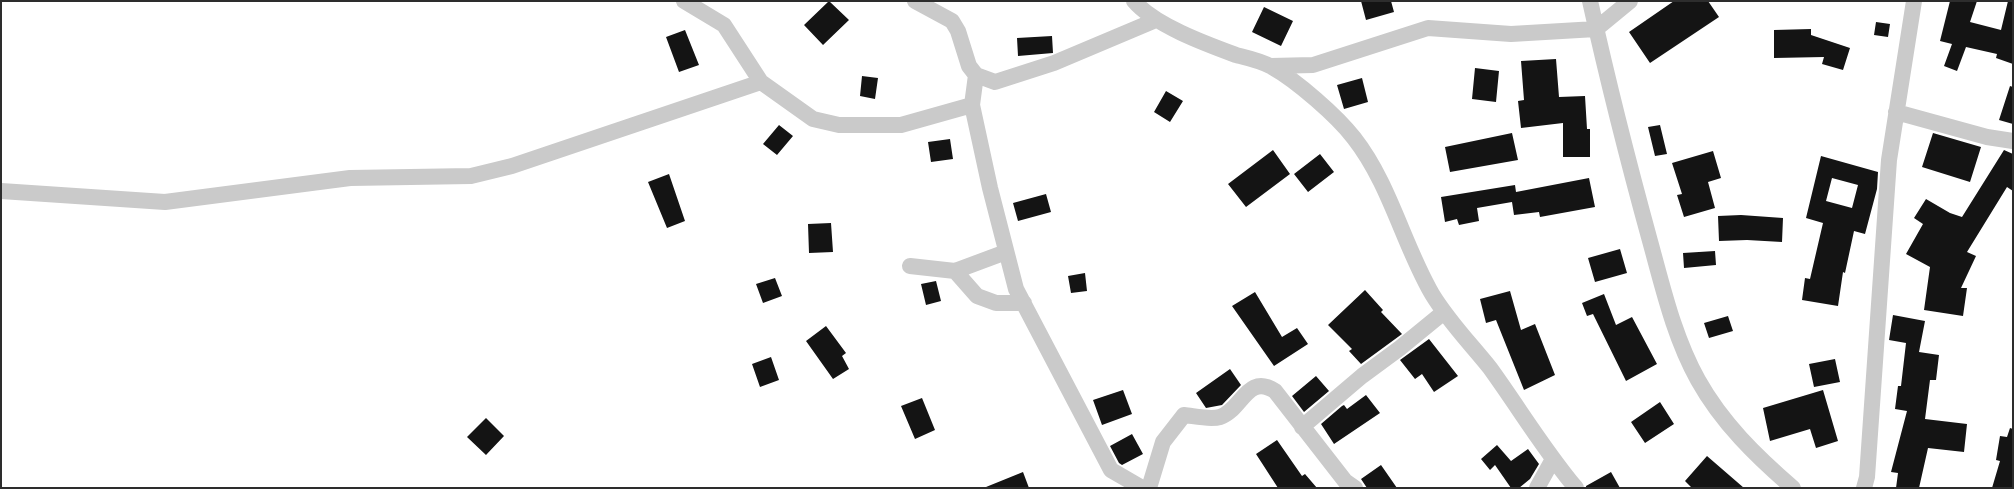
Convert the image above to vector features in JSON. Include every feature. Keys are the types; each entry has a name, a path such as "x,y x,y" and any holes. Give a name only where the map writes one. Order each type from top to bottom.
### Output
{"street":[{"path":"684,1 724,25 761,82 813,119 839,125 901,125 972,105"},
{"path":"915,1 952,21 956,25 969,66 976,75 996,82 1063,60 1156,20"},
{"path":"1134,1 1142,12 1156,20 1215,47 1271,66 1325,107 1354,138 1377,175 1432,294 1462,337 1488,366 1507,392 1552,461 1576,488"},
{"path":"1590,1 1629,166 1675,332 1698,380 1725,421 1765,465 1793,488"},
{"path":"1271,66 1313,65 1428,28 1511,34 1596,29 1630,1"},
{"path":"1864,488 1867,477 1889,160 1914,1"},
{"path":"1302,90 1313,65"},
{"path":"976,75 972,105 990,188 1016,289 1111,470 1142,488"},
{"path":"1,191 165,202 350,178 471,176 512,166 761,82"},
{"path":"1896,112 1987,137 2013,141"},
{"path":"910,266 955,271 1006,252"},
{"path":"955,271 976,296 996,303 1024,303"},
{"path":"1302,428 1362,376 1444,312"},
{"path":"1149,488 1163,442 1184,415 1219,418 1235,409 1242,396 1259,385 1267,386 1274,391 1345,481 1355,488"},
{"path":"1537,488 1552,461"}],"building":[{"path":"829,1 849,20 823,45 804,25"},
{"path":"1361,1 1391,1 1394,12 1366,20"},
{"path":"1674,1 1708,1 1719,17 1650,63 1629,32"},
{"path":"1950,1 1977,1 1970,22 2001,30 2008,1 2013,1 2013,64 1996,58 1997,54 1966,47 1957,71 1944,66 1952,44 1940,41"},
{"path":"1264,7 1293,21 1281,46 1252,32"},
{"path":"1876,22 1890,24 1888,37 1874,35"},
{"path":"1811,29 1811,35 1850,48 1843,70 1822,64 1824,57 1774,58 1774,30"},
{"path":"685,30 699,65 679,72 666,37"},
{"path":"1052,36 1053,53 1018,56 1017,38"},
{"path":"1556,59 1559,97 1585,96 1587,129 1590,129 1590,157 1563,157 1563,123 1521,128 1518,101 1524,100 1521,61"},
{"path":"1475,68 1499,71 1496,102 1472,99"},
{"path":"862,76 878,78 875,99 860,96"},
{"path":"1362,78 1368,102 1344,109 1337,85"},
{"path":"2010,86 2013,87 2013,124 1999,120"},
{"path":"1166,91 1183,101 1170,122 1154,112"},
{"path":"779,125 793,136 777,155 763,144"},
{"path":"1660,125 1667,154 1655,156 1648,127"},
{"path":"1512,133 1518,160 1450,172 1445,147"},
{"path":"1933,133 1981,147 1970,182 1922,167"},
{"path":"950,139 953,159 931,162 928,142"},
{"path":"1273,150 1290,174 1246,207 1228,184"},
{"path":"2004,150 2013,154 2013,191 2007,187 1967,252 1976,256 1961,288 1967,288 1963,316 1924,310 1930,267 1906,254 1923,224 1914,218 1926,199 1950,213 1962,217"},
{"path":"1713,151 1721,178 1708,182 1715,208 1684,217 1677,195 1682,194 1672,163"},
{"path":"1320,154 1334,172 1308,192 1294,174"},
{"path":"1821,156 1878,172 1877,189 1865,234 1854,231 1845,273 1843,272 1838,306 1802,300 1805,278 1810,279 1823,223 1806,218","holes":["1832,178 1858,185 1852,208 1826,201"]},
{"path":"669,174 685,221 667,228 648,182"},
{"path":"1589,178 1595,207 1540,217 1539,212 1514,215 1512,202 1477,208 1479,221 1459,225 1457,219 1445,222 1441,197 1515,185 1516,192"},
{"path":"1046,194 1051,212 1018,221 1013,203"},
{"path":"1741,215 1783,218 1782,242 1719,241 1718,216"},
{"path":"831,223 833,252 809,253 808,224"},
{"path":"1620,249 1627,273 1595,282 1588,258"},
{"path":"1715,251 1716,265 1684,268 1683,253"},
{"path":"1085,273 1087,291 1071,293 1068,276"},
{"path":"775,278 782,296 763,303 756,284"},
{"path":"936,281 941,301 926,305 921,284"},
{"path":"1365,290 1383,310 1381,312 1402,334 1361,364 1349,351 1352,349 1328,325"},
{"path":"1510,291 1521,330 1535,324 1555,375 1524,390 1496,320 1486,323 1480,299"},
{"path":"1255,292 1282,337 1297,328 1308,344 1274,366 1232,306"},
{"path":"1604,294 1616,325 1632,317 1657,364 1626,381 1593,314 1587,316 1582,303"},
{"path":"1893,315 1925,321 1919,352 1939,355 1936,380 1930,380 1925,419 1967,424 1964,452 1928,448 1919,488 1896,488 1898,473 1891,472 1907,411 1895,409 1898,386 1901,386 1906,343 1889,340"},
{"path":"1728,316 1733,331 1709,338 1704,323"},
{"path":"826,326 846,353 842,356 849,369 833,379 806,341"},
{"path":"1429,339 1458,376 1434,392 1422,374 1415,379 1400,360"},
{"path":"771,357 779,380 760,387 752,364"},
{"path":"1835,359 1840,382 1814,387 1809,364"},
{"path":"1230,369 1241,385 1222,405 1206,408 1196,393"},
{"path":"1316,376 1329,391 1304,412 1292,396"},
{"path":"1123,390 1132,414 1102,425 1093,400"},
{"path":"1823,390 1838,441 1816,448 1810,429 1770,441 1763,408"},
{"path":"1366,395 1380,413 1334,444 1321,424 1342,406 1344,405 1347,409"},
{"path":"922,398 935,430 915,439 901,406"},
{"path":"1660,402 1674,424 1645,443 1631,422"},
{"path":"486,418 504,436 486,455 467,437"},
{"path":"2010,428 2013,429 2013,488 1992,488 2000,461 1996,460 2000,436 2007,437"},
{"path":"1132,434 1143,454 1122,465 1110,446"},
{"path":"1277,440 1302,476 1305,474 1317,488 1278,488 1256,454"},
{"path":"1497,445 1511,461 1528,449 1539,464 1530,479 1519,488 1511,488 1495,465 1490,470 1481,459"},
{"path":"1707,456 1744,488 1692,488 1685,481"},
{"path":"1381,465 1397,488 1367,488 1361,479"},
{"path":"1023,472 1029,488 986,488 986,487"},
{"path":"1611,472 1620,488 1586,488 1586,486"}]}
